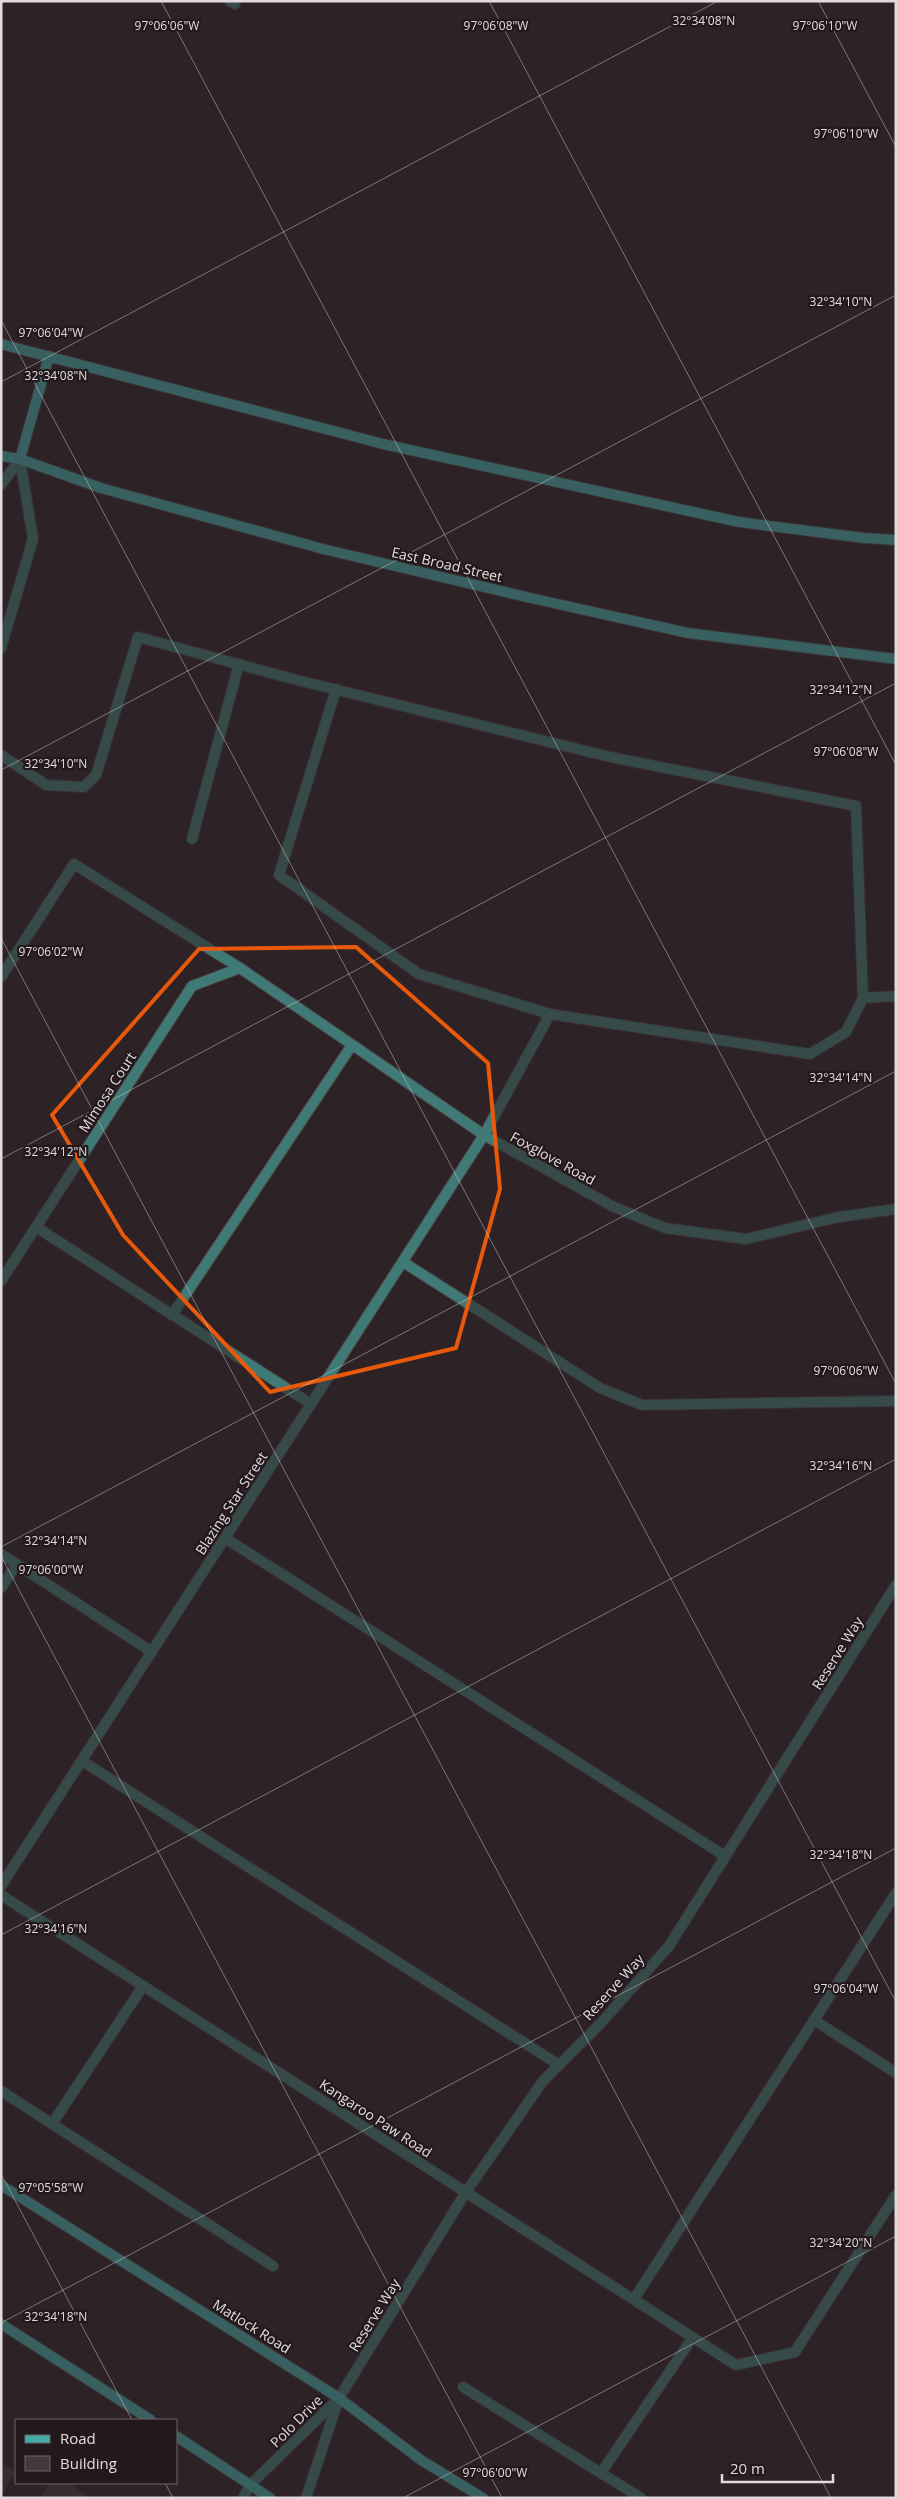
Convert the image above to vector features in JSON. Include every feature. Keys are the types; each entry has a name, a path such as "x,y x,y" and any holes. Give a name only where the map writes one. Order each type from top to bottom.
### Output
{"main road":[{"path":"1,344 382,444 739,522 864,538 896,540"},
{"path":"20,459 49,356"},
{"name":"East Broad Street","path":"1,456 20,459 101,488 304,544 535,599 688,633 896,659"},
{"name":"Matlock Road","path":"1,2186 339,2398 421,2460 483,2498"},
{"path":"1,2324 149,2419"},
{"path":"178,2437 270,2498"}],"street":[{"path":"1,485 20,459"},
{"path":"1,648 33,539 20,459"},
{"path":"1,755 46,785 84,787 96,775 138,637 610,758 856,806 863,998 846,1032 810,1054 550,1014 419,974 279,875 336,689"},
{"path":"192,839 239,664"},
{"name":"Foxglove Road","path":"1,977 74,864 240,968 484,1135 612,1206 665,1228 746,1238 839,1217 896,1209"},
{"name":"Mimosa Court","path":"1,1281 192,986 240,968"},
{"path":"863,998 896,996"},
{"name":"Blazing Star Street","path":"1,1886 484,1135 550,1014"},
{"path":"172,1315 352,1045"},
{"path":"36,1227 311,1404"},
{"path":"403,1262 600,1388 642,1405 896,1401"},
{"path":"225,1538 725,1856"},
{"path":"1,1554 152,1652"},
{"path":"1,1588 17,1564"},
{"name":"Reserve Way","path":"339,2398 466,2192 544,2081 602,2022 669,1946 896,1585"},
{"path":"82,1761 559,2065"},
{"path":"634,2299 896,1893"},
{"name":"Kangaroo Paw Road","path":"1,1895 736,2364 796,2352 896,2195"},
{"path":"52,2124 143,1986"},
{"path":"814,2020 896,2073"},
{"path":"1,2091 274,2266"},
{"path":"601,2473 693,2337"},
{"path":"463,2387 641,2498"},
{"name":"Polo Drive","path":"243,2498 251,2484 339,2398"},
{"name":"Polo Drive","path":"306,2498 339,2398"}],"highlighted area":[{"path":"356,947 488,1063 500,1189 456,1348 270,1392 123,1235 52,1115 199,949"}],"building":[{"path":"1,2462 15,2471 15,2474 1,2495"},
{"path":"49,2484 70,2484 90,2498 39,2498"}]}
